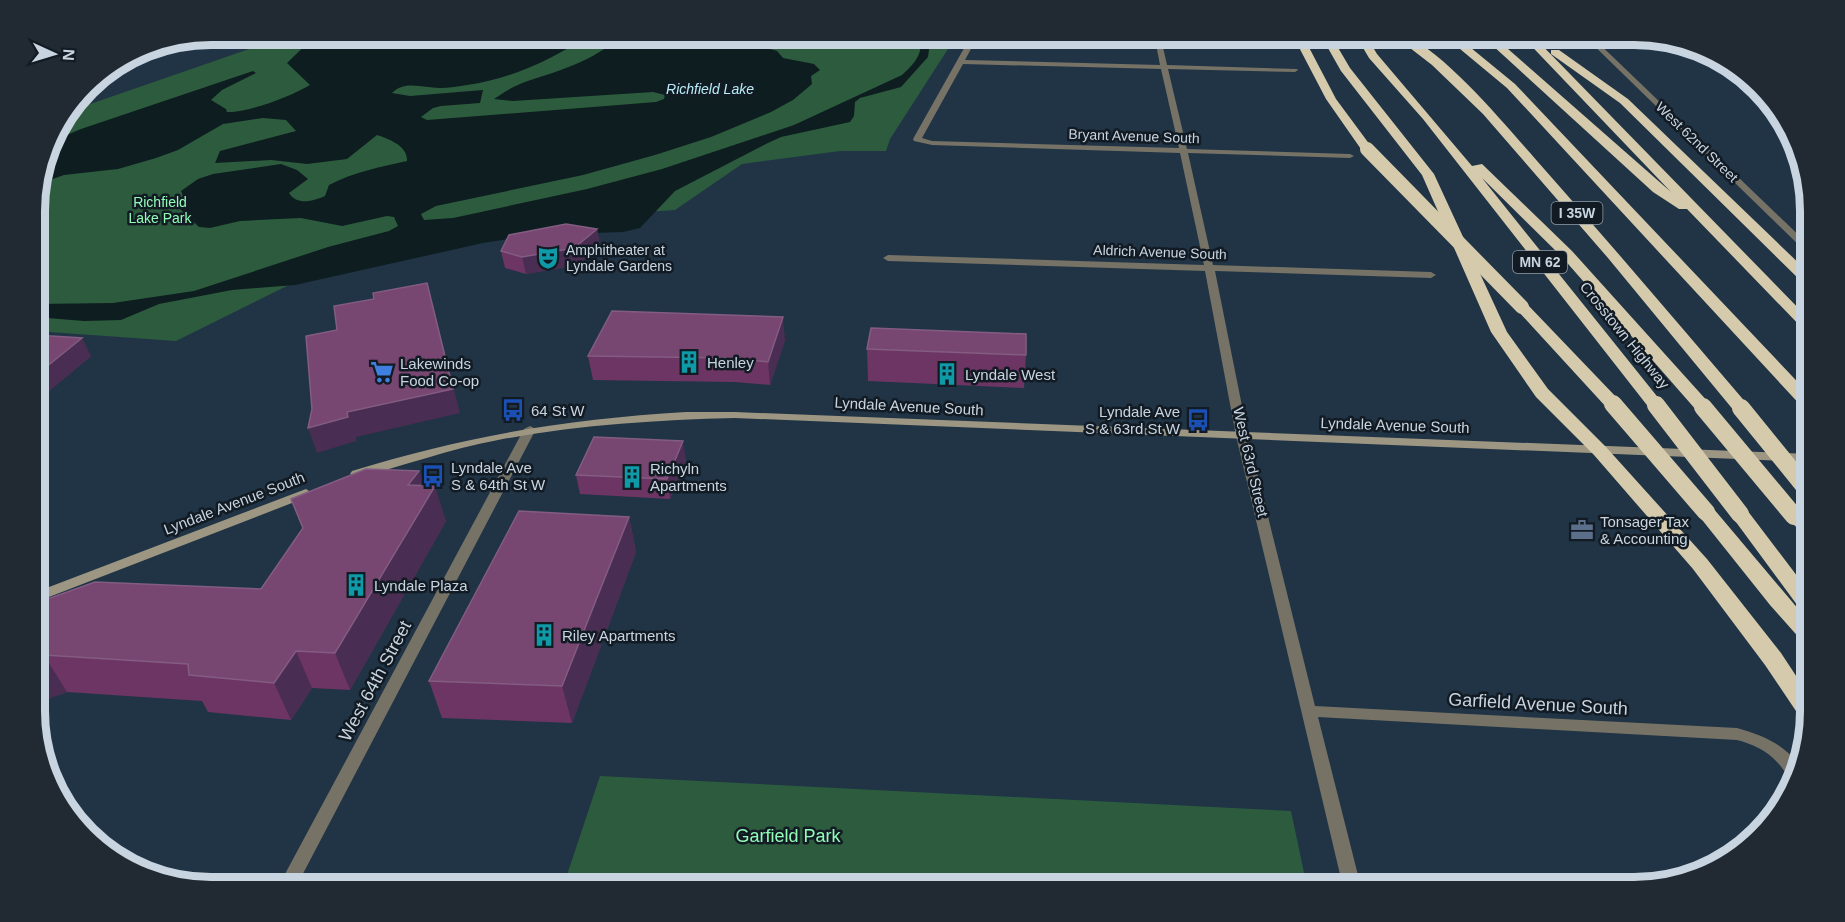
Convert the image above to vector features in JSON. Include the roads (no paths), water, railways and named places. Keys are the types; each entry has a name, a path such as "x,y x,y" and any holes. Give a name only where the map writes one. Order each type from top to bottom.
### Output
{"highway":[{"path":"1303,45 1331,99 1367,149 1522,307 1613,404 1800,625"},
{"path":"1331,45 1345,69 1428,174 1499,332 1542,393 1600,451 1700,564 1773,659 1800,699"},
{"name":"Crosstown Highway","path":"1366,45 1373,56 1427,117 1656,405 1800,594"},
{"name":"I 35W","path":"1414,45 1460,82 1559,193 1800,481"},
{"name":"I 35W","path":"1463,45 1511,87 1800,394"},
{"path":"1497,45 1658,189 1708,222"},
{"path":"1536,45 1800,318"},
{"path":"1548,45 1624,101 1800,272"},
{"path":"1427,117 1567,254 1703,406 1800,521"}],"main road":[{"name":"Lyndale Avenue South","path":"342,480 413,455 530,429 617,419 735,415 1800,458"},
{"name":"Lyndale Avenue South","path":"45,594 320,488"}],"street":[{"path":"969,45 959,62 1295,70"},
{"name":"West 63rd Street","path":"1159,45 1209,267 1242,436 1350,877"},
{"name":"West 62nd Street","path":"1596,45 1800,241"},
{"name":"Bryant Avenue South","path":"959,62 917,139 932,143 1350,156"},
{"name":"Aldrich Avenue South","path":"888,258 1431,275"},
{"name":"West 64th Street","path":"292,877 530,429"},
{"name":"Garfield Avenue South","path":"1309,711 1737,734 1764,742 1786,758 1791,765"}],"water":[{"name":"Richfield Lake","path":"306,45 573,45 531,67 500,78 447,88 408,86 392,93 410,96 483,90 480,103 433,108 421,117 427,120 656,102 664,99 665,95 653,92 513,101 494,99 521,84 580,62 610,45 763,47 777,51 783,58 814,64 820,70 811,76 812,84 793,100 771,112 711,137 583,175 436,206 421,214 424,220 453,218 587,189 662,169 794,125 902,75 918,57 921,45 930,45 928,57 901,87 860,98 855,102 854,116 850,122 781,137 768,143 675,191 640,228 623,232 535,235 483,243 295,285 232,290 159,304 121,320 84,321 45,318 45,304 113,303 194,291 328,247 389,231 398,226 394,217 387,216 342,226 301,218 240,221 210,228 199,227 178,207 180,200 184,198 181,191 198,179 213,174 281,164 297,170 308,179 289,193 296,200 306,201 325,196 329,185 348,177 407,161 401,147 377,135 347,159 307,164 271,160 215,163 220,151 296,131 286,120 263,118 223,124 178,150 156,158 118,169 64,175 48,181 63,137 253,71 256,73 222,90 211,100 227,112 246,110 270,103 310,85 287,63"}],"place":[{"name":"Amphitheater at Lyndale Gardens","path":"548,258"},
{"name":"Henley","path":"689,362"},
{"name":"Lakewinds Food Co-op","path":"382,372"},
{"name":"Lyndale West","path":"947,374"},
{"name":"64 St W","path":"513,410"},
{"name":"Lyndale Ave S & 63rd St W","path":"1198,420"},
{"name":"Lyndale Ave S & 64th St W","path":"433,476"},
{"name":"Richyln Apartments","path":"632,477"},
{"name":"Tonsager Tax & Accounting","path":"1582,530"},
{"name":"Lyndale Plaza","path":"356,585"},
{"name":"Riley Apartments","path":"544,635"}],"park label":[{"name":"Richfield Lake Park","path":"160,210"},
{"name":"Garfield Park","path":"788,836"}]}
